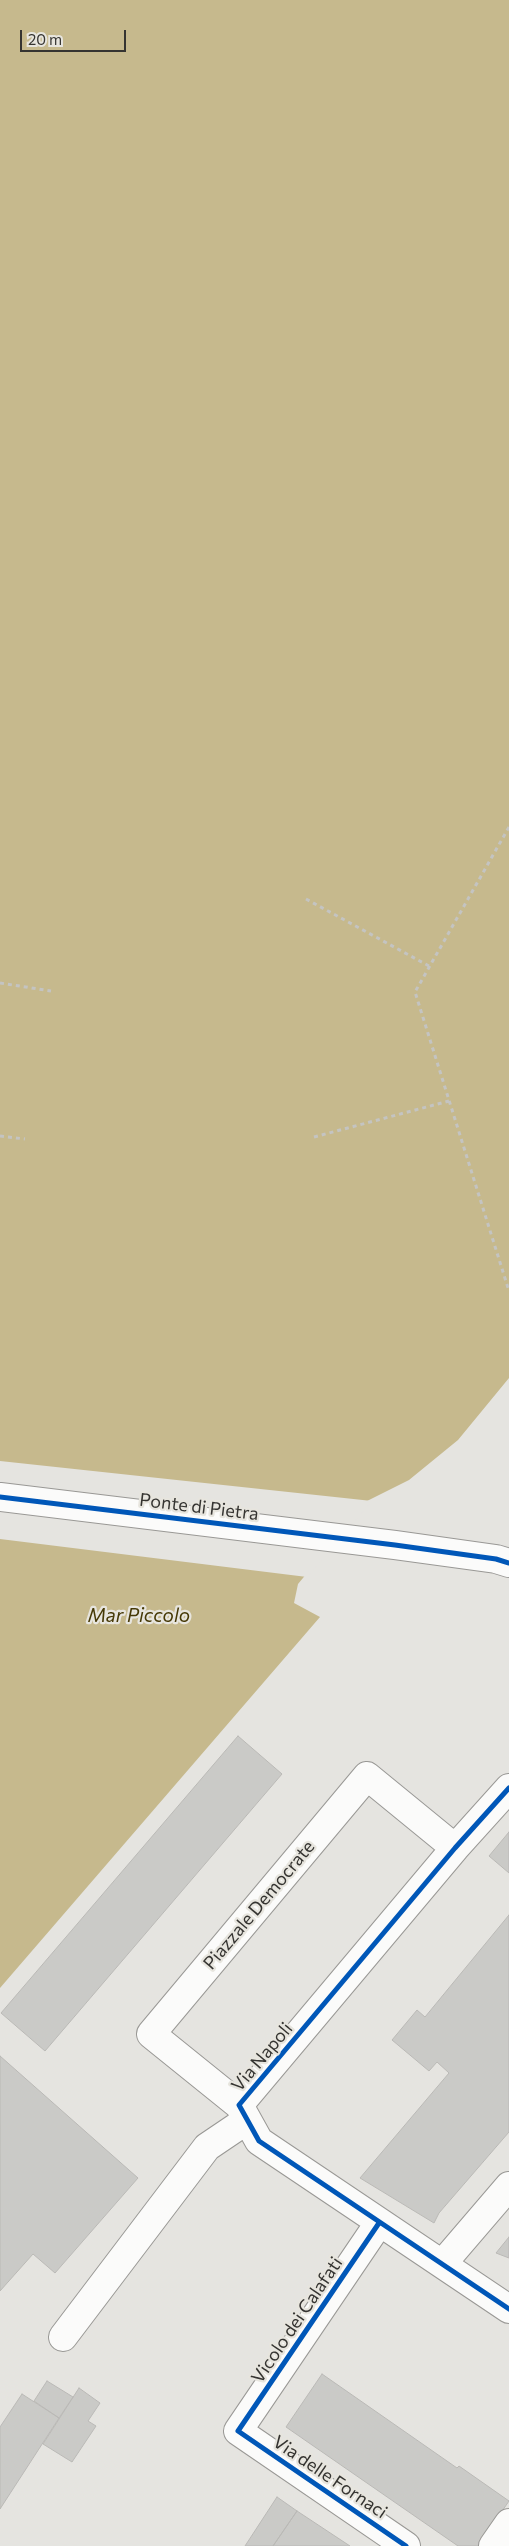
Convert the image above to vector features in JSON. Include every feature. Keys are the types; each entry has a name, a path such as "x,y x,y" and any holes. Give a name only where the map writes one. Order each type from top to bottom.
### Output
{"street":[{"name":"Ponte di Pietra","path":"0,1496 505,1558"},
{"name":"Piazzale Democrate","path":"243,2113 151,2034 366,1776 455,1848"},
{"name":"Via Napoli","path":"509,1788 455,1848 243,2113 259,2141 509,2309"},
{"path":"62,2337 207,2147 243,2113"},
{"path":"443,2263 509,2186"},
{"name":"Vicolo dei Calafati","path":"238,2432 379,2223"},
{"name":"Via delle Fornaci","path":"238,2432 406,2546"},
{"path":"493,2546 509,2523"}],"path":[{"path":"509,827 415,992 509,1291"},
{"path":"306,899 429,966"},
{"path":"0,983 51,991"},
{"path":"314,1137 449,1101"},
{"path":"0,1136 25,1139"}],"water":[{"name":"Mar Piccolo","path":"0,0 509,0 509,1378 458,1440 409,1480 367,1501 298,1584 294,1603 320,1617 0,1988"}],"pier":[{"path":"0,1461 372,1501 307,1577 0,1539"}],"building":[{"path":"238,1736 282,1774 45,2051 1,2013"},
{"path":"509,1832 509,1873 489,1856"},
{"path":"509,1915 509,2132 439,2213 434,2223 360,2178 449,2073 437,2062 429,2071 392,2040 417,2010 425,2017"},
{"path":"0,2056 138,2178 55,2273 33,2254 0,2291"},
{"path":"509,2237 509,2258 496,2253"},
{"path":"322,2374 457,2468 459,2466 509,2501 478,2546 458,2546 286,2427"},
{"path":"47,2381 73,2397 59,2418 34,2401"},
{"path":"79,2388 100,2403 88,2421 96,2426 72,2462 43,2444"},
{"path":"22,2394 59,2418 0,2509 0,2427"},
{"path":"277,2497 297,2511 273,2546 245,2546"},
{"path":"297,2511 350,2546 273,2546"}],"cycle path":[{"path":"0,1497 395,1545 496,1559 509,1563"},
{"path":"509,1788 455,1848 239,2105 259,2141 509,2309"},
{"path":"379,2223 238,2431 406,2546"}]}
